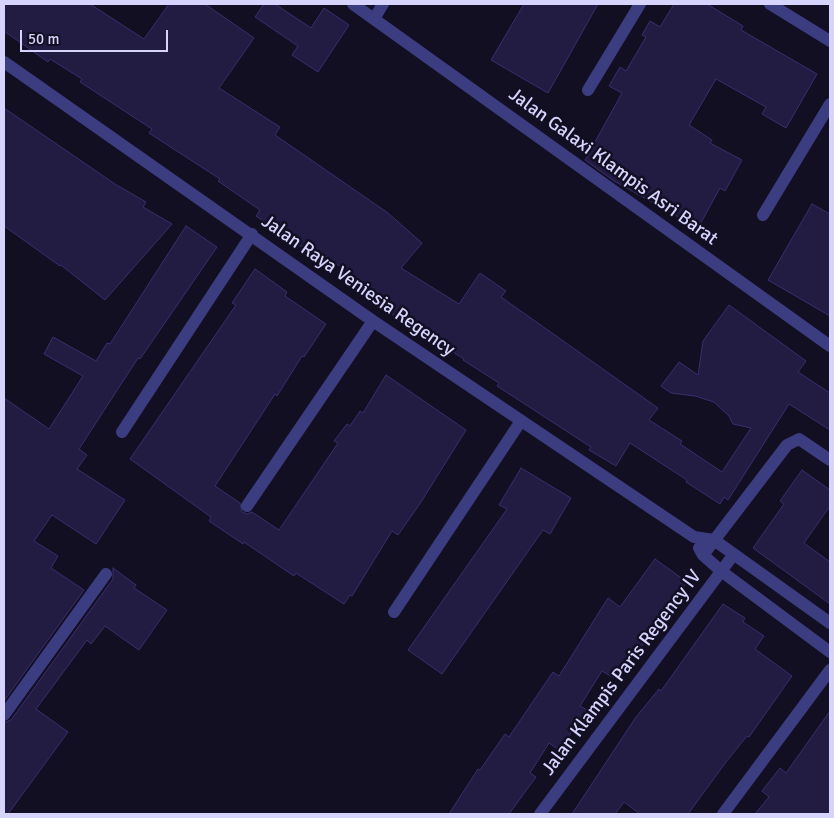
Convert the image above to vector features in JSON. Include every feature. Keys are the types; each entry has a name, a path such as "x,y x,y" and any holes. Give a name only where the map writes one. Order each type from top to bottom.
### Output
{"street":[{"name":"Jalan Galaxi Klampis Asri Barat","path":"353,4 830,346"},
{"path":"374,19 383,4"},
{"path":"588,90 640,4"},
{"path":"770,4 830,41"},
{"name":"Jalan Raya Veniesia Regency","path":"4,62 373,320 694,537 714,540 830,623"},
{"path":"763,216 830,104"},
{"path":"122,432 252,234"},
{"path":"247,506 373,320"},
{"path":"394,612 521,420"},
{"path":"703,555 787,445 793,440 799,439 830,460"},
{"name":"Jalan Raya Veniesia Regency","path":"694,537 703,555 721,571 830,652"},
{"name":"Jalan Klampis Paris Regency IV","path":"540,814 734,554"},
{"path":"4,714 106,574"},
{"path":"723,814 830,670"}],"building":[{"path":"4,4 90,4 144,39 169,4 205,4 254,38 219,88 280,127 275,135 388,213 422,243 401,268 459,304 480,273 506,291 501,297 658,408 649,420 682,441 680,444 722,472 751,428 733,424 729,416 714,402 695,396 671,393 661,386 679,362 698,375 703,341 729,305 806,361 798,372 830,393 830,430 789,404 728,500 724,497 720,504 630,443 616,466 589,450 591,447 497,386 499,383 464,359 390,313 392,311 351,283 354,279 344,272 345,270 313,247 309,252 256,216 260,210 218,181 220,179 149,133 152,129 80,82 82,79 50,59 48,62 4,31"},
{"path":"264,4 275,4 311,28 324,8 349,25 318,72 292,55 298,46 255,17"},
{"path":"524,4 598,4 548,93 491,60"},
{"path":"674,4 707,4 743,26 741,30 817,74 786,128 762,114 766,107 716,79 689,125 712,140 710,143 742,160 725,191 720,188 698,228 614,181 585,160 622,93 609,86 620,67 626,71 646,37 642,35 650,21 660,27"},
{"path":"4,108 115,184 146,202 143,207 172,224 105,300 61,265 4,226"},
{"path":"812,204 830,214 830,316 768,280"},
{"path":"186,226 217,247 140,359 138,358 79,449 87,455 77,469 125,500 96,544 52,515 34,541 58,556 51,568 84,590 4,701 4,398 49,429 83,376 44,354 53,337 96,361 107,343 110,344"},
{"path":"255,269 287,292 285,296 326,324 304,357 302,356 277,396 275,394 215,486 240,503 242,512 247,514 252,512 279,530 338,443 334,441 347,424 350,426 360,411 363,413 386,375 466,430 398,535 392,531 352,596 350,595 344,604 296,573 294,576 209,521 211,517 130,459 236,305 232,303"},
{"path":"521,468 571,498 550,534 543,530 442,674 408,650 507,509 499,505"},
{"path":"802,470 830,490 830,506 804,543 830,562 830,604 753,548 784,504 780,501"},
{"path":"655,559 687,582 634,657 629,653 614,678 602,671 580,706 587,710 559,750 549,743 530,773 536,777 509,814 449,814 478,769 480,770 505,734 509,737 553,672 559,676 608,598 620,607"},
{"path":"113,568 136,585 134,588 167,610 139,650 105,626 91,644 87,640 36,709 68,732 8,814 4,814 4,723 11,720 113,579"},
{"path":"723,604 745,618 743,622 764,636 755,649 792,676 749,737 747,736 726,762 688,814 640,814 624,802 615,814 572,814 636,717 659,689 661,691"},
{"path":"830,711 830,814 755,814 769,797 762,791 780,768 786,773"}]}
